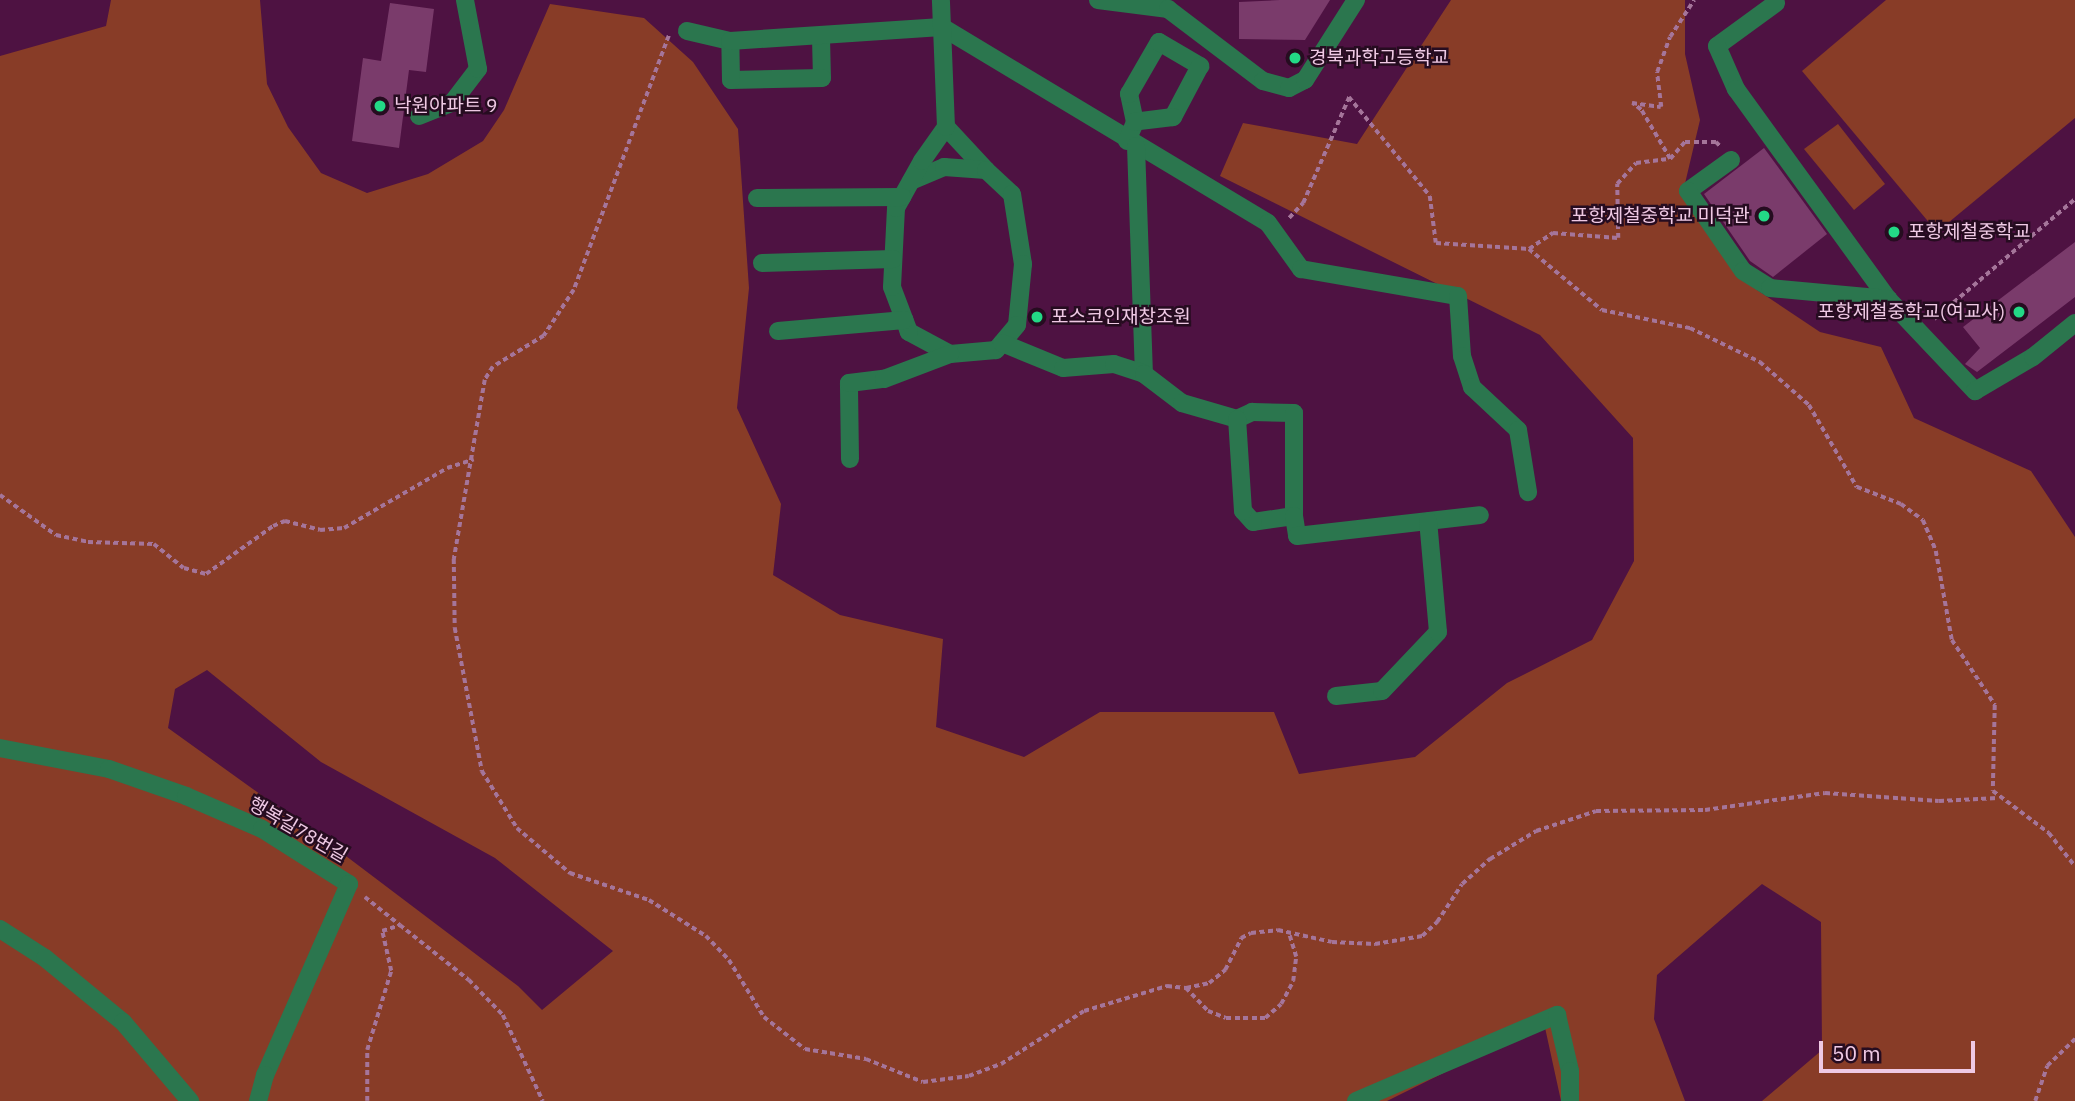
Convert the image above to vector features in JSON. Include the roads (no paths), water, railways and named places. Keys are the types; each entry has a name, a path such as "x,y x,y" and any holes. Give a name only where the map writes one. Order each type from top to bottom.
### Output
{"street":[{"path":"419,116 452,103 478,69 466,0"},
{"path":"941,0 946,127 896,208 892,287 909,332 950,354"},
{"path":"1098,0 1168,9 1263,81 1289,88 1305,80 1356,0"},
{"path":"1777,1 1717,46 1737,89 1888,299 1975,391 2033,356 2075,323"},
{"path":"687,31 730,41 821,38 942,27 1268,223 1301,269 1458,296 1462,356 1472,387 1518,430 1528,492"},
{"path":"730,41 731,80 822,78 821,38"},
{"path":"1135,122 1173,117 1200,66 1158,42 1129,94 1135,122 1132,143 1144,374"},
{"path":"850,459 849,383 884,379 950,354 996,350 1017,326 1023,264 1012,194 946,127"},
{"path":"1731,160 1688,191 1743,271 1770,288 1888,299"},
{"path":"911,181 944,167 986,170"},
{"path":"757,198 902,197"},
{"path":"762,263 893,259"},
{"path":"778,331 905,320"},
{"path":"1002,343 1063,368 1114,364 1144,374 1182,402 1237,419 1252,412 1294,413 1294,516 1297,536 1480,515"},
{"path":"1237,419 1243,511 1252,522 1294,516"},
{"path":"1336,696 1382,691 1438,632 1428,521"},
{"name":"행복길78번길","path":"0,748 109,769 186,796 262,829 349,884 265,1074 258,1101"},
{"path":"0,929 46,958 123,1022 190,1101"},
{"path":"1356,1101 1557,1016 1570,1071 1570,1101"}],"place":[{"name":"경북과학고등학교","path":"1295,58"},
{"name":"낙원아파트 9","path":"380,106"},
{"name":"포항제철중학교 미덕관","path":"1764,216"},
{"name":"포항제철중학교","path":"1894,232"},
{"name":"포항제철중학교(여교사)","path":"2019,312"},
{"name":"포스코인재창조원","path":"1037,317"}]}
